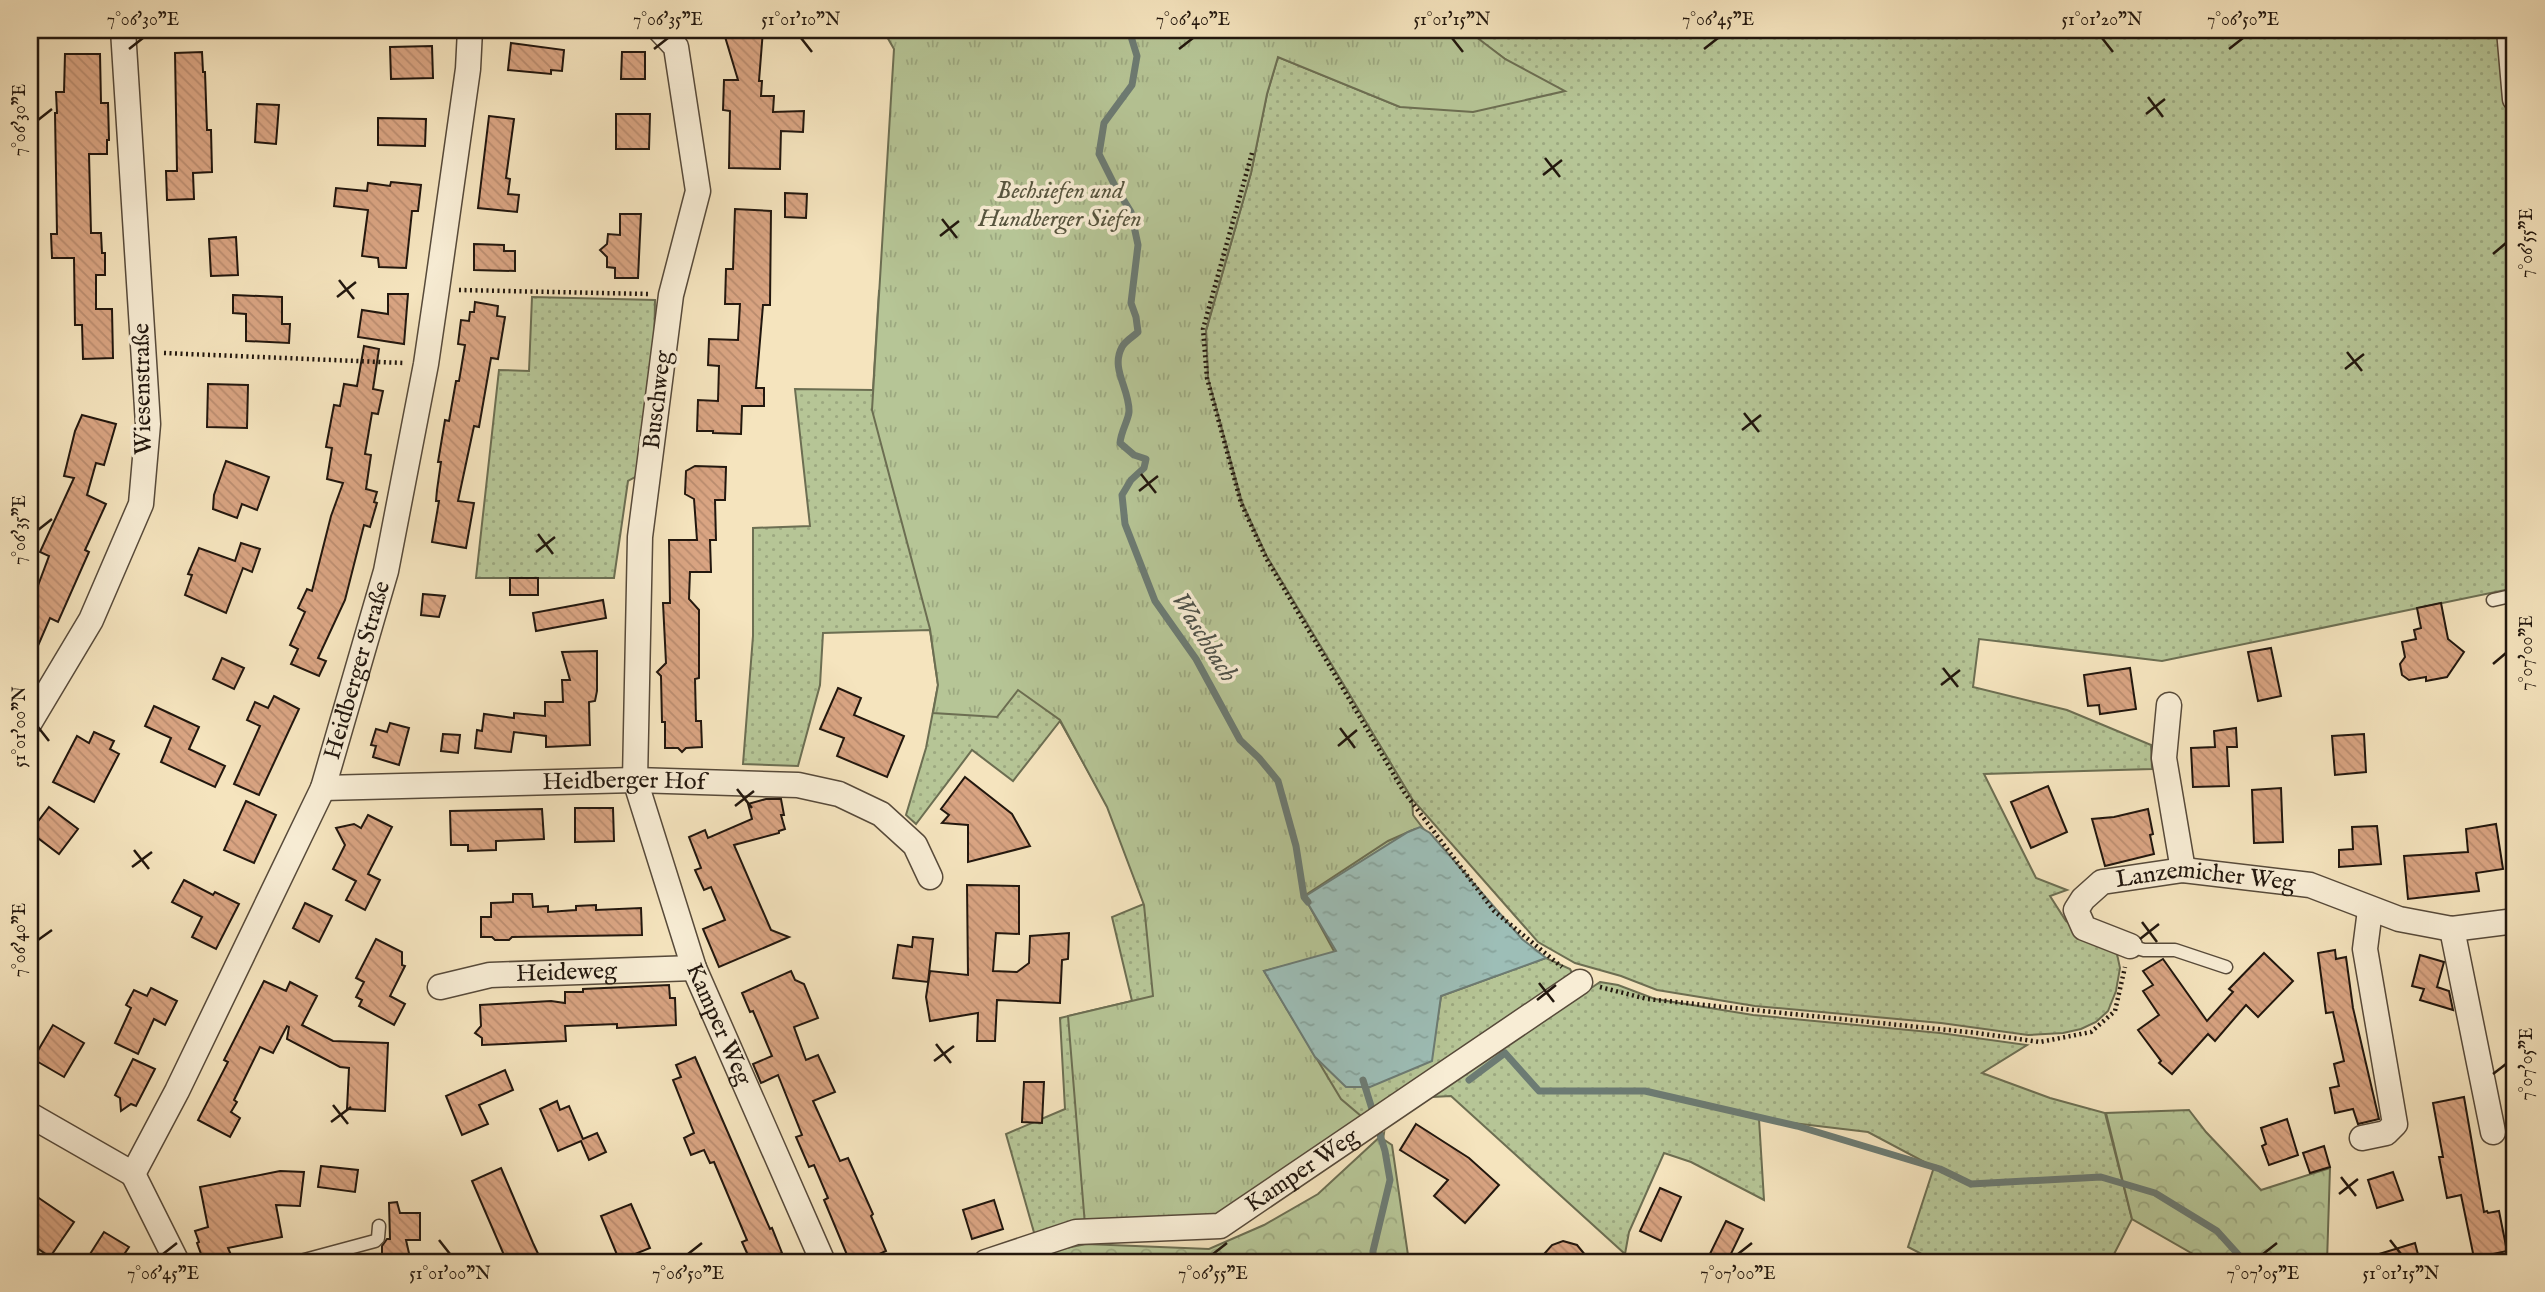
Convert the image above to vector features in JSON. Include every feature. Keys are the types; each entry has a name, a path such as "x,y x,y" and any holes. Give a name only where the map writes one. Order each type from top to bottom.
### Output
{"street":[{"name":"Wiesenstraße","path":"30,722 91,620 141,504 148,424 123,30"},
{"name":"Heidberger Straße","path":"133,1174 177,1091 323,788 386,571 426,363 468,69 470,30"},
{"name":"Buschweg","path":"635,780 640,537 671,295 698,191 676,47 660,30"},
{"path":"2509,30 2515,99"},
{"path":"2169,705 2164,758 2183,870"},
{"name":"Heidberger Hof","path":"323,788 635,780 798,785 839,794 880,814 915,845 930,877"},
{"name":"Kamper Weg","path":"635,780 694,968 823,1262"},
{"name":"Lanzemicher Weg","path":"2130,946 2084,928 2076,910 2083,899 2102,883 2183,870 2310,885 2399,919 2452,929 2515,921"},
{"path":"2362,1138 2386,1133 2395,1124 2365,949 2370,909"},
{"path":"2452,929 2493,1132"},
{"name":"Heideweg","path":"440,987 489,975 694,968"},
{"name":"Kamper Weg","path":"986,1262 1076,1233 1220,1226 1580,982"},
{"path":"30,1115 133,1174 177,1262"}],"lane":[{"path":"2493,600 2515,595"},
{"path":"2130,946 2144,950 2175,950 2226,967"},
{"path":"297,1262 374,1241 378,1238 379,1226"}],"path":[{"path":"1252,153 1203,329 1207,378 1241,503 1266,558 1404,792 1494,911 1580,982 1647,999 2040,1042 2091,1032 2115,1011 2130,946"},
{"path":"437,289 671,295"},
{"path":"145,352 426,363"}],"green space":[{"name":"Bechsiefen und Hundberger Siefen","path":"883,30 1467,30 1505,59 1565,91 1473,112 1400,107 1278,57 1267,94 1251,173 1206,330 1208,378 1241,502 1266,555 1412,799 1413,815 1425,831 1415,829 1388,841 1304,896 1335,953 1264,971 1341,1099 1361,1116 1205,1231 1085,1225 1068,1016 1153,996 1144,905 1107,807 1060,720 1018,690 997,717 933,713 938,685 930,629 872,410 894,49"},
{"path":"1466,30 2499,30 2515,192 2515,588 2162,661 1979,639 1973,687 2067,710 2151,745 2152,769 1984,774 2036,878 2067,890 2050,896 2066,921 2117,954 2120,968 2116,991 2108,1011 2096,1022 2081,1029 2028,1035 1941,1023 1755,1006 1657,990 1575,963 1538,942 1412,799 1267,557 1242,502 1208,378 1206,331 1251,173 1267,94 1278,57 1400,107 1505,59"},
{"path":"879,291 960,307 1407,801 1431,1061 1441,996 1546,958 1570,969 1573,975 1354,1132 1035,1236 1006,1134 1065,1109 1060,1018 1132,1001 1112,917 1144,904 1108,807 1060,721 1013,781 972,750 916,824 906,815 926,748 938,685 930,630 823,633 820,685 798,766 743,764 753,636 753,528 810,526 795,389 873,390"},
{"path":"532,297 655,300 654,360 637,476 628,481 614,578 476,578 499,370 529,371"},
{"path":"1600,982 1618,985 1655,999 1753,1015 1940,1033 2027,1045 1982,1073 2050,1098 2105,1113 2132,1219 2110,1262 1937,1262 1908,1247 1934,1167 1868,1132 1759,1119 1764,1200 1691,1162 1664,1153 1629,1232 1625,1254 1451,1096 1431,1097"},
{"path":"2189,1110 2261,1190 2330,1168 2327,1262 2207,1262 2132,1219 2106,1113"},
{"path":"1384,1133 1383,1139 1392,1145 1409,1262 1048,1262 1042,1253 1086,1244 1209,1249 1264,1225 1318,1194"}],"water":[{"path":"1420,827 1430,833 1522,939 1546,958 1441,996 1432,1061 1370,1087 1346,1087 1315,1057 1264,971 1336,951 1304,897"}],"building":[{"path":"723,30 763,30 759,81 762,81 761,96 774,96 773,112 804,111 803,132 781,131 780,169 729,168 730,111 723,110 724,80 738,80"},
{"path":"511,43 564,50 562,71 551,70 551,74 508,70"},
{"path":"432,46 433,78 391,79 390,47"},
{"path":"202,52 207,130 211,130 212,172 193,173 194,199 167,200 166,171 177,171 175,53"},
{"path":"622,52 645,52 645,79 621,79"},
{"path":"65,54 100,54 101,103 108,103 107,154 89,154 91,233 101,233 102,253 105,253 105,275 96,275 96,309 112,309 113,358 83,359 82,325 75,325 74,258 52,258 51,234 57,234 56,92 64,92"},
{"path":"257,104 279,105 276,144 255,142"},
{"path":"616,114 650,114 649,149 616,149"},
{"path":"489,116 514,119 506,178 510,179 508,194 519,195 517,212 478,208"},
{"path":"378,118 426,119 425,146 378,145"},
{"path":"391,182 421,185 418,211 412,211 406,268 379,267 378,258 362,256 368,210 334,206 336,188 367,191 368,183 390,186"},
{"path":"785,193 807,194 806,218 785,217"},
{"path":"735,209 771,211 770,305 763,305 756,388 764,388 764,406 742,406 741,434 697,431 698,400 718,401 719,366 708,365 709,339 738,340 740,304 725,304 726,269 733,269"},
{"path":"620,214 641,214 638,278 615,278 615,268 607,267 607,257 600,250 607,244 608,234 620,235"},
{"path":"236,237 238,275 211,276 209,239"},
{"path":"474,244 504,245 504,251 515,251 515,271 474,270"},
{"path":"388,294 408,294 404,344 358,337 362,310 388,314"},
{"path":"233,295 282,297 282,324 290,324 289,343 246,341 246,314 233,313"},
{"path":"475,302 498,306 497,316 505,317 498,359 491,358 479,427 474,426 458,501 474,503 466,548 432,542 439,501 436,501 441,462 438,462 445,420 449,421 465,345 458,344 461,320 469,321"},
{"path":"364,346 379,349 373,389 383,391 378,414 372,413 365,454 371,455 366,489 377,492 374,502 377,503 370,527 364,525 345,600 318,658 326,661 319,676 291,664 298,649 290,645 305,612 298,608 307,589 312,591 331,516 343,483 327,479 332,448 326,447 334,405 340,406 344,384 357,386"},
{"path":"208,384 248,385 247,428 207,427"},
{"path":"82,415 116,424 104,465 96,463 87,495 106,504 85,550 89,552 58,622 50,618 30,664 30,599 49,556 40,552 74,478 64,476 75,431"},
{"path":"226,461 269,477 257,510 242,504 237,518 213,509 214,495"},
{"path":"695,466 726,467 725,500 715,500 716,540 710,540 711,572 690,572 689,599 699,610 699,678 695,679 696,721 701,721 702,747 686,748 682,752 678,748 665,748 661,676 657,672 666,663 663,603 670,603 669,540 697,540 694,499 685,494 686,471"},
{"path":"241,543 260,549 252,572 243,568 226,613 185,595 192,575 188,574 199,548 235,561"},
{"path":"510,578 538,578 538,595 510,595"},
{"path":"423,594 445,596 439,617 421,615"},
{"path":"603,600 606,618 536,631 533,613"},
{"path":"2441,603 2448,639 2464,652 2447,677 2426,681 2426,677 2409,680 2402,675 2400,664 2405,657 2402,642 2416,639 2414,630 2421,628 2417,608"},
{"path":"2271,648 2281,696 2258,701 2248,652"},
{"path":"597,651 597,691 595,701 589,702 590,745 546,747 546,736 514,732 511,752 475,748 477,730 482,731 484,714 514,718 514,713 545,716 545,702 563,702 562,680 570,680 562,652"},
{"path":"222,658 244,668 234,689 213,679"},
{"path":"2130,668 2136,709 2100,714 2099,705 2088,706 2084,675"},
{"path":"838,688 861,698 854,715 904,736 887,777 837,756 844,738 820,729"},
{"path":"274,696 299,709 259,795 234,784 260,726 247,720 255,702 268,708"},
{"path":"154,706 199,727 189,749 225,766 215,787 161,762 171,738 145,726"},
{"path":"390,723 409,728 399,765 373,757 376,746 371,745 376,729 387,732"},
{"path":"2236,728 2237,747 2227,747 2229,786 2193,787 2191,748 2215,747 2214,731"},
{"path":"94,732 114,741 110,749 119,754 94,802 53,782 77,736 89,743"},
{"path":"443,734 460,735 458,753 441,751"},
{"path":"2364,734 2366,772 2335,775 2332,736"},
{"path":"965,777 1012,814 1030,846 968,862 968,825 942,823 949,815 941,809"},
{"path":"2048,786 2067,832 2031,848 2011,802"},
{"path":"2281,788 2283,842 2254,843 2252,790"},
{"path":"766,799 781,799 784,815 781,815 785,829 734,845 771,930 789,937 719,967 703,929 725,920 711,887 704,890 695,870 701,868 689,837 705,830 708,838 752,819 748,804"},
{"path":"246,801 276,815 254,863 224,850"},
{"path":"49,807 78,829 59,854 30,832"},
{"path":"575,808 613,808 614,841 575,842"},
{"path":"542,809 544,839 496,841 496,850 468,851 468,845 451,845 450,811"},
{"path":"2148,809 2154,854 2105,866 2092,819"},
{"path":"368,815 392,827 368,874 380,880 365,910 346,900 356,881 333,869 345,845 336,828 354,824 361,828"},
{"path":"2496,824 2503,869 2476,873 2479,891 2408,899 2404,856 2468,852 2466,829"},
{"path":"2377,826 2381,864 2339,867 2339,850 2353,849 2352,827"},
{"path":"184,880 213,895 215,892 239,904 216,949 192,937 202,917 172,902"},
{"path":"967,885 1019,886 1019,934 996,933 993,971 1017,972 1029,963 1030,936 1069,933 1068,959 1062,960 1060,1003 997,1000 995,1041 977,1041 978,1013 930,1021 926,997 930,971 968,975"},
{"path":"513,894 532,894 533,907 548,906 548,912 596,905 596,910 641,908 642,935 512,937 509,940 481,937 481,917 491,917 491,903 513,902"},
{"path":"305,903 332,916 319,942 293,928"},
{"path":"913,937 933,939 928,982 893,978 898,945 912,947"},
{"path":"376,939 402,952 402,965 405,966 390,996 405,1004 394,1025 359,1006 362,1000 356,997 364,982 356,978"},
{"path":"2335,950 2336,959 2346,957 2353,1008 2379,1119 2358,1124 2353,1109 2335,1113 2330,1088 2339,1086 2334,1064 2344,1061 2333,1012 2326,1013 2318,953"},
{"path":"2264,953 2293,981 2258,1017 2246,1005 2215,1041 2208,1034 2172,1074 2159,1063 2161,1061 2138,1030 2159,1015 2143,991 2153,985 2143,971 2163,959 2207,1021 2233,992 2229,989"},
{"path":"2420,955 2444,962 2437,987 2449,991 2453,1010 2420,1000 2424,989 2412,986"},
{"path":"791,971 795,980 804,984 818,1018 794,1027 806,1060 818,1055 835,1092 813,1101 840,1161 848,1158 873,1214 871,1216 886,1251 877,1255 880,1262 850,1262 824,1200 828,1198 814,1165 809,1167 796,1137 802,1135 778,1075 761,1083 753,1064 772,1056 753,1011 750,1012 742,993"},
{"path":"264,981 286,991 290,982 317,996 302,1025 333,1041 388,1043 385,1111 347,1109 349,1068 340,1067 287,1039 287,1026 273,1053 260,1047 234,1100 237,1102 231,1112 240,1118 230,1137 198,1120 228,1062 224,1060"},
{"path":"669,985 670,998 675,998 676,1025 617,1028 617,1024 565,1026 566,1041 482,1045 482,1038 475,1033 481,1026 480,1005 551,1001 565,1003 565,992"},
{"path":"151,988 177,1001 165,1025 154,1019 138,1054 115,1043 131,1008 126,1005 134,990 147,996"},
{"path":"53,1025 84,1043 64,1077 33,1059"},
{"path":"695,1057 782,1253 761,1262 751,1262 742,1242 747,1240 714,1162 710,1163 704,1150 691,1155 684,1138 694,1133 673,1080 681,1077 676,1065"},
{"path":"133,1059 155,1069 136,1106 131,1104 121,1111 120,1098 115,1095"},
{"path":"505,1070 513,1090 479,1105 488,1124 462,1135 446,1096"},
{"path":"1024,1082 1044,1082 1042,1123 1022,1122"},
{"path":"2464,1097 2484,1212 2499,1211 2507,1251 2474,1258 2461,1195 2447,1198 2433,1103"},
{"path":"557,1101 560,1110 569,1106 583,1139 597,1133 606,1152 589,1160 581,1141 558,1151 540,1109"},
{"path":"2287,1119 2298,1155 2269,1165 2262,1146 2266,1144 2261,1128"},
{"path":"1416,1124 1469,1158 1499,1185 1465,1223 1434,1196 1448,1180 1400,1150"},
{"path":"2324,1146 2330,1167 2310,1173 2303,1153"},
{"path":"321,1166 358,1170 355,1192 318,1187"},
{"path":"501,1168 542,1262 507,1262 472,1181"},
{"path":"280,1171 304,1172 300,1206 276,1205 282,1237 228,1248 234,1262 204,1262 195,1231 208,1227 200,1187"},
{"path":"2393,1172 2403,1200 2377,1208 2368,1180"},
{"path":"1660,1188 1681,1197 1661,1241 1640,1231"},
{"path":"30,1192 74,1222 50,1257 30,1243"},
{"path":"994,1200 1003,1229 972,1239 963,1210"},
{"path":"397,1202 400,1213 420,1213 420,1240 406,1240 411,1262 382,1262 382,1246 390,1239 389,1203"},
{"path":"631,1204 650,1248 635,1254 639,1262 620,1262 601,1216"},
{"path":"1726,1221 1743,1229 1727,1262 1706,1262"},
{"path":"104,1232 129,1247 119,1262 85,1262"},
{"path":"1563,1241 1577,1245 1591,1262 1537,1262 1552,1245"},
{"path":"2415,1243 2420,1262 2367,1262 2366,1258"}],"waterway":[{"name":"Waschbach","path":"1129,30 1137,56 1132,85 1104,123 1099,154 1131,212 1138,245 1131,303 1138,332 1123,345 1118,363 1129,412 1120,443 1134,455 1146,459 1144,468 1131,480 1122,495 1125,524 1155,601 1196,659 1240,740 1278,781 1296,846 1304,897 1308,902"},
{"path":"1469,1080 1505,1053 1539,1091 1645,1091 1797,1126 1940,1169 1971,1184 2101,1177 2155,1193 2217,1231 2245,1262"},
{"name":"Waschbach","path":"1363,1080 1385,1151 1390,1180 1373,1251 1373,1262"}]}
